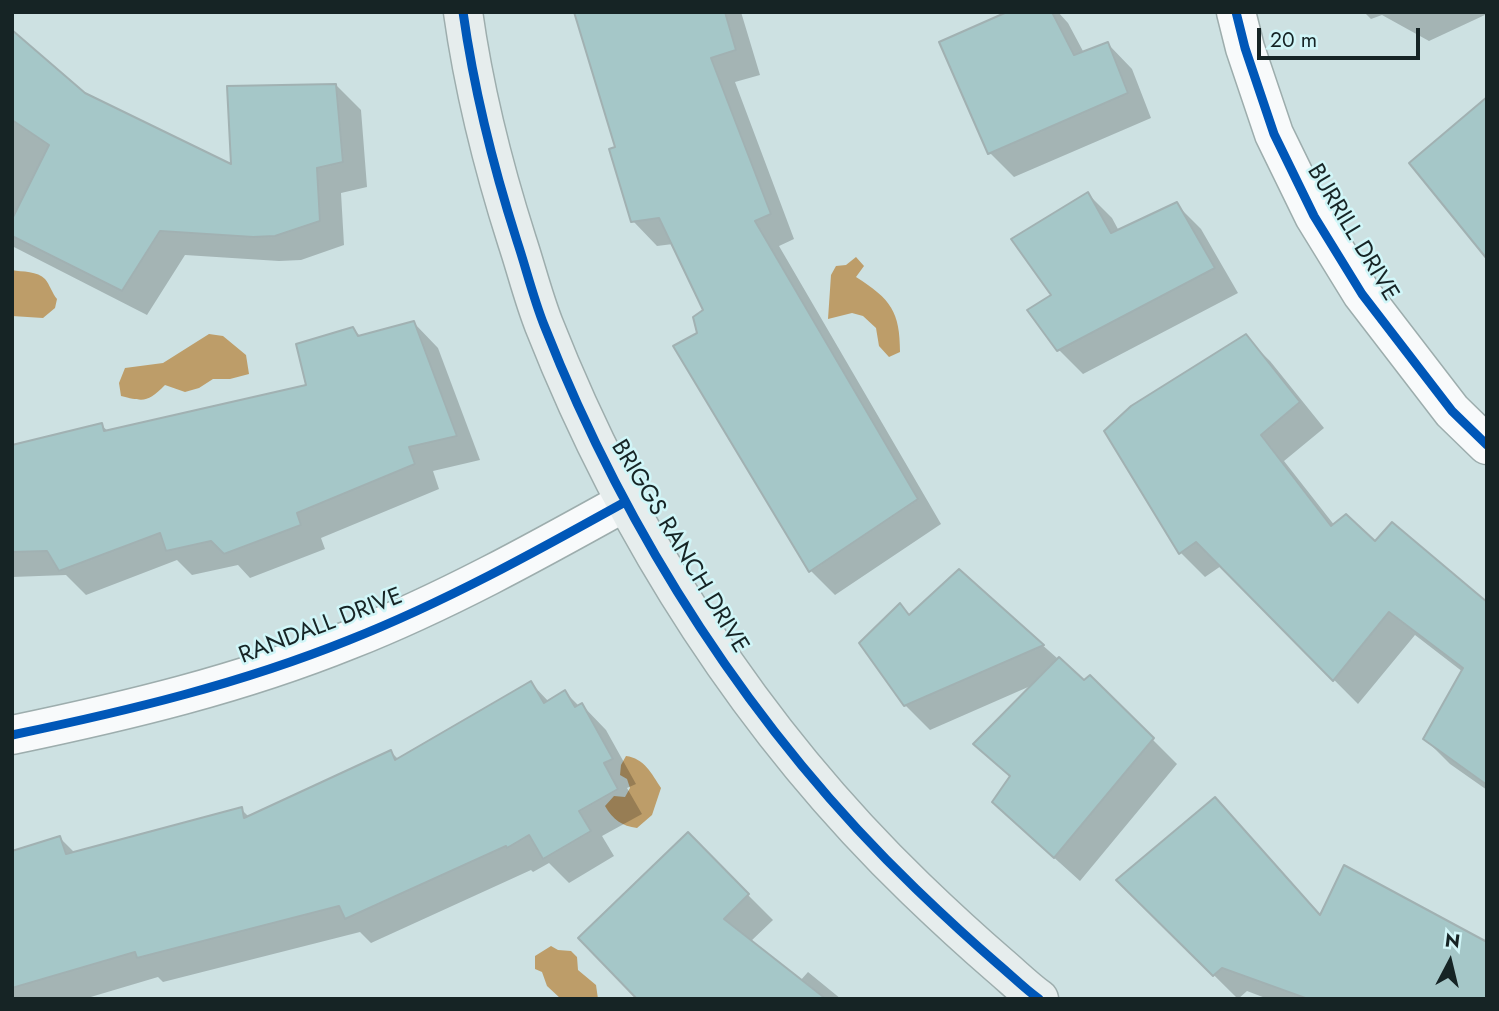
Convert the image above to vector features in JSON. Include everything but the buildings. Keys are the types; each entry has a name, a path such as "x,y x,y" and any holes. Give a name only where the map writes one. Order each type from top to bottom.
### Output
{"street":[{"name":"BRIGGS RANCH DRIVE","path":"463,12 470,60 493,166 543,322 585,422 625,502 704,636 801,766 873,848 952,924 1039,999"},
{"name":"BURRILL DRIVE","path":"1236,12 1245,48 1275,134 1314,216 1362,294 1452,411 1487,445"},
{"name":"RANDALL DRIVE","path":"12,735 117,713 234,681 349,640 460,592 625,502"}],"shaded area":[{"path":"856,257 864,266 856,277 878,292 895,316 900,352 889,357 879,346 876,328 863,316 852,313 828,319 831,275 836,266 846,265"},
{"path":"12,270 42,276 57,299 55,308 43,318 12,316"},
{"path":"209,334 223,336 246,355 249,374 230,379 213,379 199,388 185,392 165,385 146,399 121,396 119,383 125,368 163,363"},
{"path":"626,756 643,763 661,788 652,815 637,828 618,822 605,806 614,796 625,797 630,788 627,779 620,775"},
{"path":"551,946 558,950 571,951 577,957 578,970 596,985 598,999 561,999 547,986 542,972 535,969 535,956"}],"cycle path":[{"path":"463,12 492,156 540,314 577,403 614,480 655,555 700,627 801,764 857,828 916,889 1039,999"},
{"path":"1236,12 1245,48 1274,134 1314,216 1362,294 1452,411 1487,445"},
{"path":"12,735 183,695 308,656 455,593 625,502"}]}
